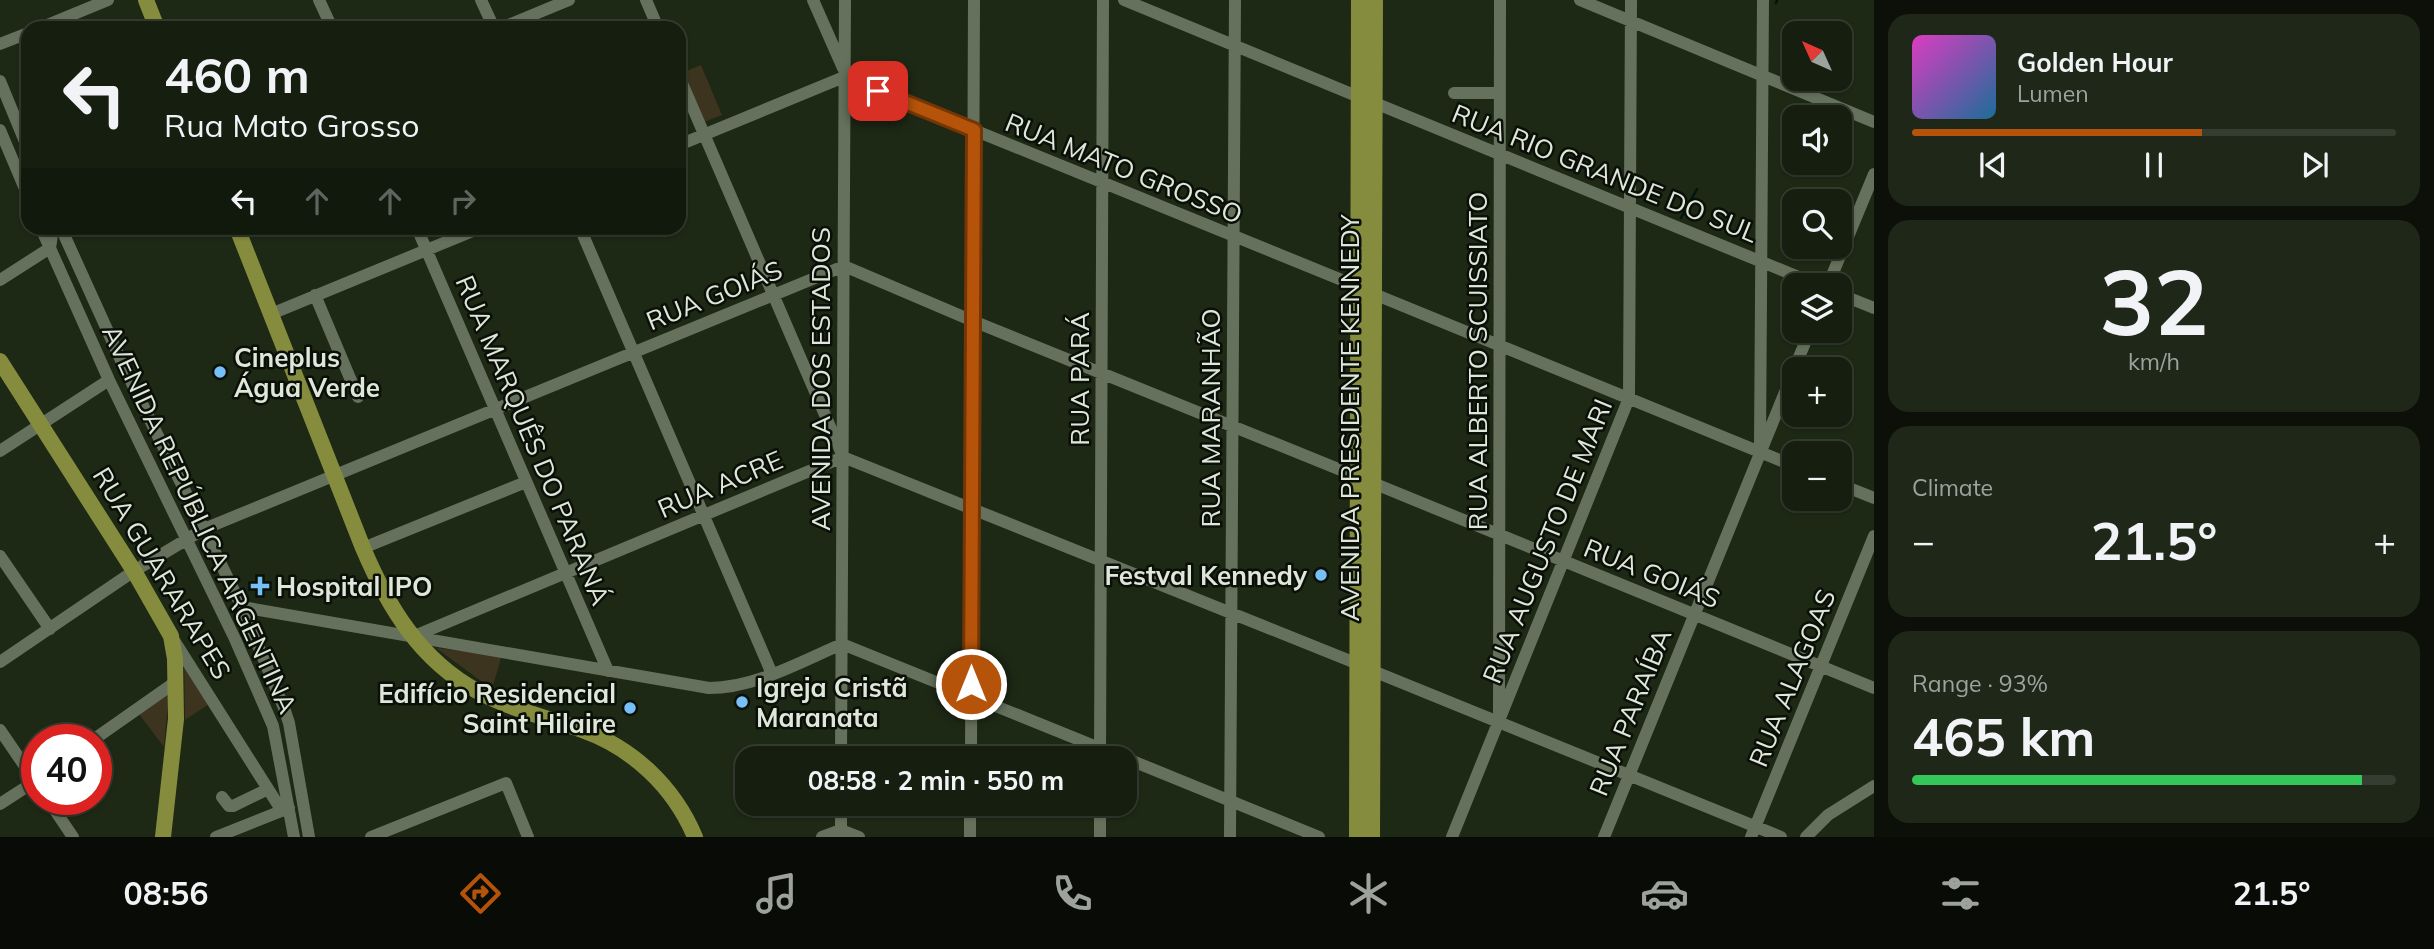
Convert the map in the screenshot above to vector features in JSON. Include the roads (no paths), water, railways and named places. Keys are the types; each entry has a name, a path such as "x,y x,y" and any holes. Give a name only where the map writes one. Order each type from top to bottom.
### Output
{"main road":[{"path":"146,0 154,21"},
{"name":"AVENIDA PRESIDENTE KENNEDY","path":"1359,0 1359,287 1366,386 1365,717 1372,837"},
{"name":"AVENIDA PRESIDENTE KENNEDY","path":"1366,386 1374,294 1375,0"},
{"path":"240,235 363,548 385,596 412,637 446,670 475,690 506,704 585,731 622,750 662,783 683,813 695,837"},
{"name":"RUA GUARARAPES","path":"0,361 134,571 171,636"},
{"path":"163,837 173,762 177,681 171,636"},
{"name":"AVENIDA PRESIDENTE KENNEDY","path":"1357,837 1365,717"}],"street":[{"path":"57,21 108,0"},
{"path":"320,0 328,21"},
{"path":"481,0 491,21"},
{"path":"518,21 569,0"},
{"path":"646,0 655,21"},
{"path":"971,746 974,0"},
{"name":"RUA PARÁ","path":"1100,746 1103,0"},
{"path":"1124,0 1359,97"},
{"name":"RUA MARANHÃO","path":"1230,837 1235,0"},
{"name":"RUA ALBERTO SCUISSIATO","path":"1499,722 1500,0"},
{"path":"1580,0 1874,122"},
{"name":"RUA AUGUSTO DE MARI","path":"1452,837 1629,398 1631,0"},
{"path":"1760,452 1763,0"},
{"path":"815,3 830,15 845,6"},
{"path":"686,142 844,75 815,3"},
{"name":"AVENIDA DOS ESTADOS","path":"842,746 845,6"},
{"path":"0,44 21,36"},
{"name":"RUA MATO GROSSO","path":"844,75 1359,287"},
{"path":"0,81 21,121"},
{"path":"686,93 843,457 1629,775 1754,832 1781,837"},
{"path":"1454,93 1500,93"},
{"name":"RUA RIO GRANDE DO SUL","path":"1375,103 1788,273"},
{"path":"0,130 21,180"},
{"path":"1833,273 1874,174"},
{"name":"AVENIDA REPÚBLICA ARGENTINA","path":"44,235 109,380 245,661 273,726 285,810 294,837"},
{"path":"0,280 50,248 52,235"},
{"name":"AVENIDA REPÚBLICA ARGENTINA","path":"64,235 124,367 242,607 289,723 309,837"},
{"name":"RUA MARQUÊS DO PARANÁ","path":"420,235 608,671"},
{"path":"271,314 463,235"},
{"path":"583,235 772,674"},
{"name":"RUA GOIÁS","path":"0,662 134,571 204,529 844,266 1874,688"},
{"path":"1374,294 1782,461"},
{"path":"315,295 358,397"},
{"path":"1852,299 1874,308"},
{"path":"0,451 109,380"},
{"name":"RUA PARAÍBA","path":"1604,837 1782,399"},
{"name":"RUA ACRE","path":"412,637 843,457"},
{"path":"363,548 526,482"},
{"path":"1852,489 1874,498"},
{"name":"RUA ALAGOAS","path":"1754,832 1874,536"},
{"path":"0,556 50,629"},
{"path":"242,607 709,688 732,687 772,674 842,644 971,696 1084,746"},
{"name":"RUA GUARARAPES","path":"171,636 268,789 285,810"},
{"path":"112,727 177,681"},
{"path":"0,730 21,760"},
{"path":"1137,763 1318,837"},
{"path":"371,837 506,783 528,837"},
{"path":"1806,837 1828,815 1874,786"},
{"path":"222,797 229,806 233,806 268,789"},
{"path":"0,804 21,791"},
{"path":"216,837 285,810"},
{"path":"58,815 73,837"},
{"path":"970,816 970,837"},
{"path":"1100,816 1100,837"},
{"path":"822,837 841,833 859,837"}],"waterway":[{"path":"1681,218 1697,189"}],"place":[{"name":"Cineplus Água Verde","path":"220,372"},
{"name":"Festval Kennedy","path":"1321,575"},
{"name":"Hospital IPO","path":"260,586"},
{"name":"Igreja Cristã Maranata","path":"742,702"},
{"name":"Edifício Residencial Saint Hilaire","path":"630,708"}]}
